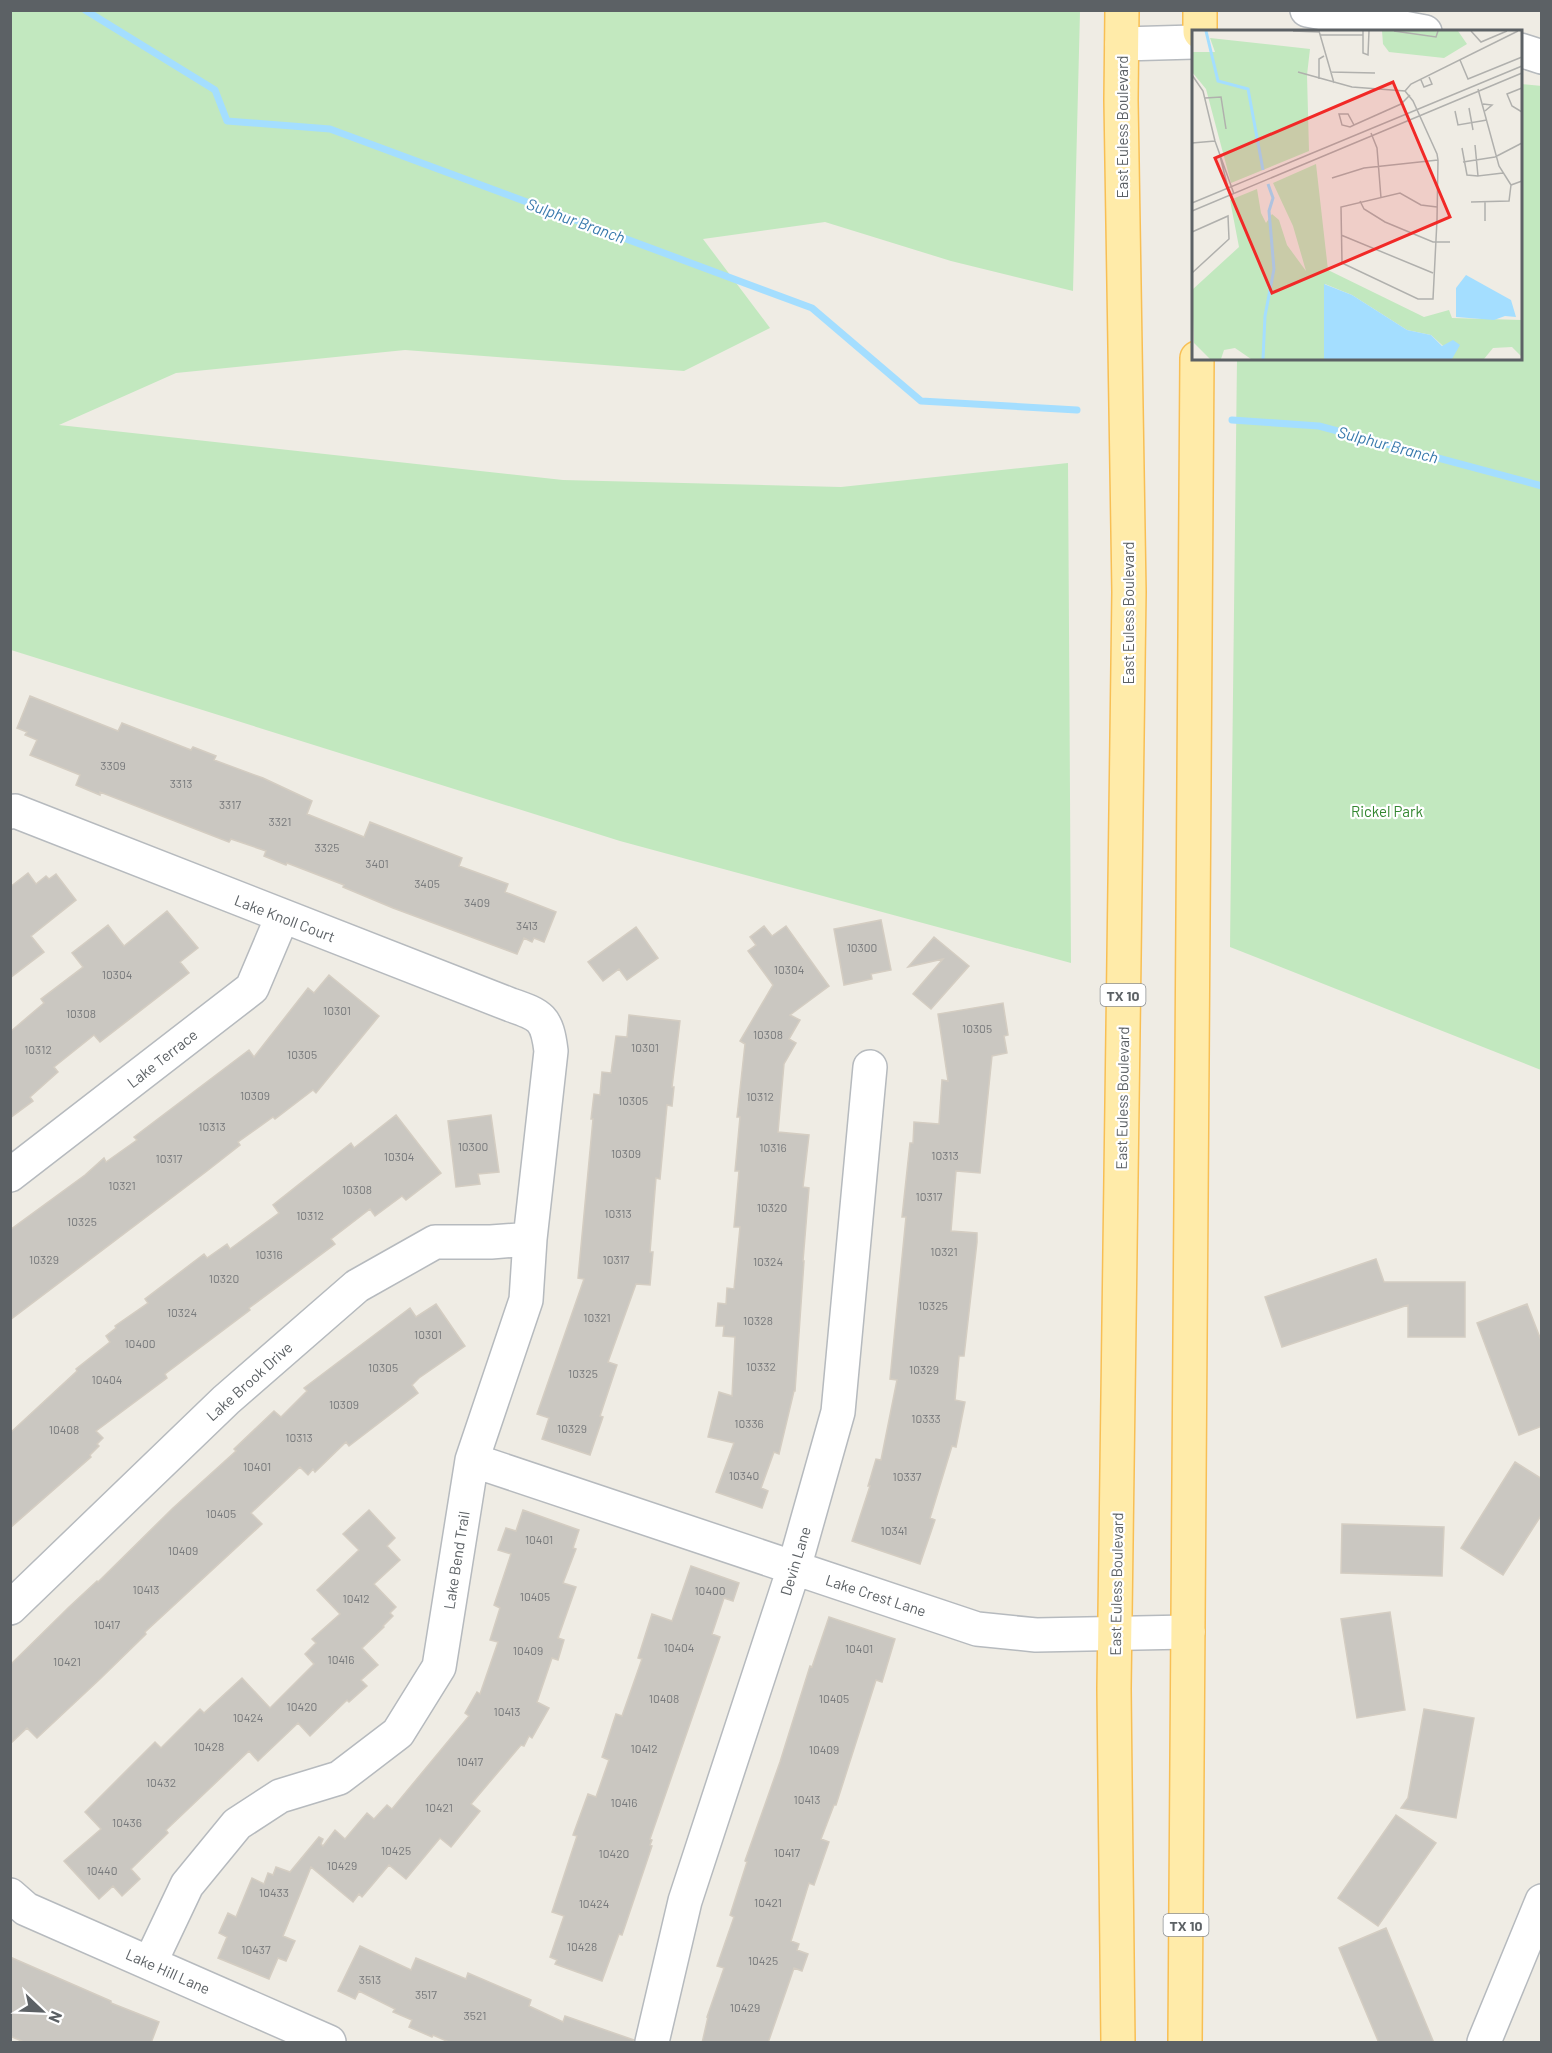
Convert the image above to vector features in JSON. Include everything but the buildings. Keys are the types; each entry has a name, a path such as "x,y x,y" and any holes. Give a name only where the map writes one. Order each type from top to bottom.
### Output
{"main road":[{"name":"East Euless Boulevard","path":"1118,2043 1115,1633 1129,592 1122,10"},
{"path":"1200,10 1200,30"},
{"name":"TX 10","path":"1185,2043 1197,360"}],"street":[{"path":"1307,10 1414,30"},
{"path":"1122,44 1192,42"},
{"path":"1522,50 1542,57"},
{"path":"1522,75 1542,73"},
{"name":"Lake Knoll Court","path":"13,812 535,1013 549,1031"},
{"name":"Lake Terrace","path":"10,1175 252,988 282,916"},
{"name":"Lake Bend Trail","path":"150,1963 187,1885 237,1824 280,1796 339,1779 398,1733 439,1667 472,1460 526,1300 530,1239 551,1051 549,1031"},
{"name":"Devin Lane","path":"652,2043 685,1901 794,1568 838,1412 870,1066"},
{"name":"Lake Brook Drive","path":"10,1608 226,1400 357,1286 435,1242 530,1239"},
{"name":"Lake Crest Lane","path":"472,1460 977,1629 1036,1635 1188,1632"},
{"name":"Lake Hill Lane","path":"10,1895 26,1908 329,2043"},
{"path":"1485,2043 1542,1901"}],"green space":[{"path":"11,10 1080,11 1073,291 951,261 825,222 703,239 770,328 684,371 405,350 176,373 59,425 563,480 841,487 1068,463 1071,963 620,841 11,650"},
{"name":"Rickel Park","path":"1522,84 1542,86 1541,1070 1230,947 1237,360 1522,360"}],"waterway":[{"name":"Sulphur Branch","path":"85,10 215,90 227,121 330,129 812,308 921,401 1077,410"},
{"name":"Sulphur Branch","path":"1232,420 1319,426 1542,486"}]}
